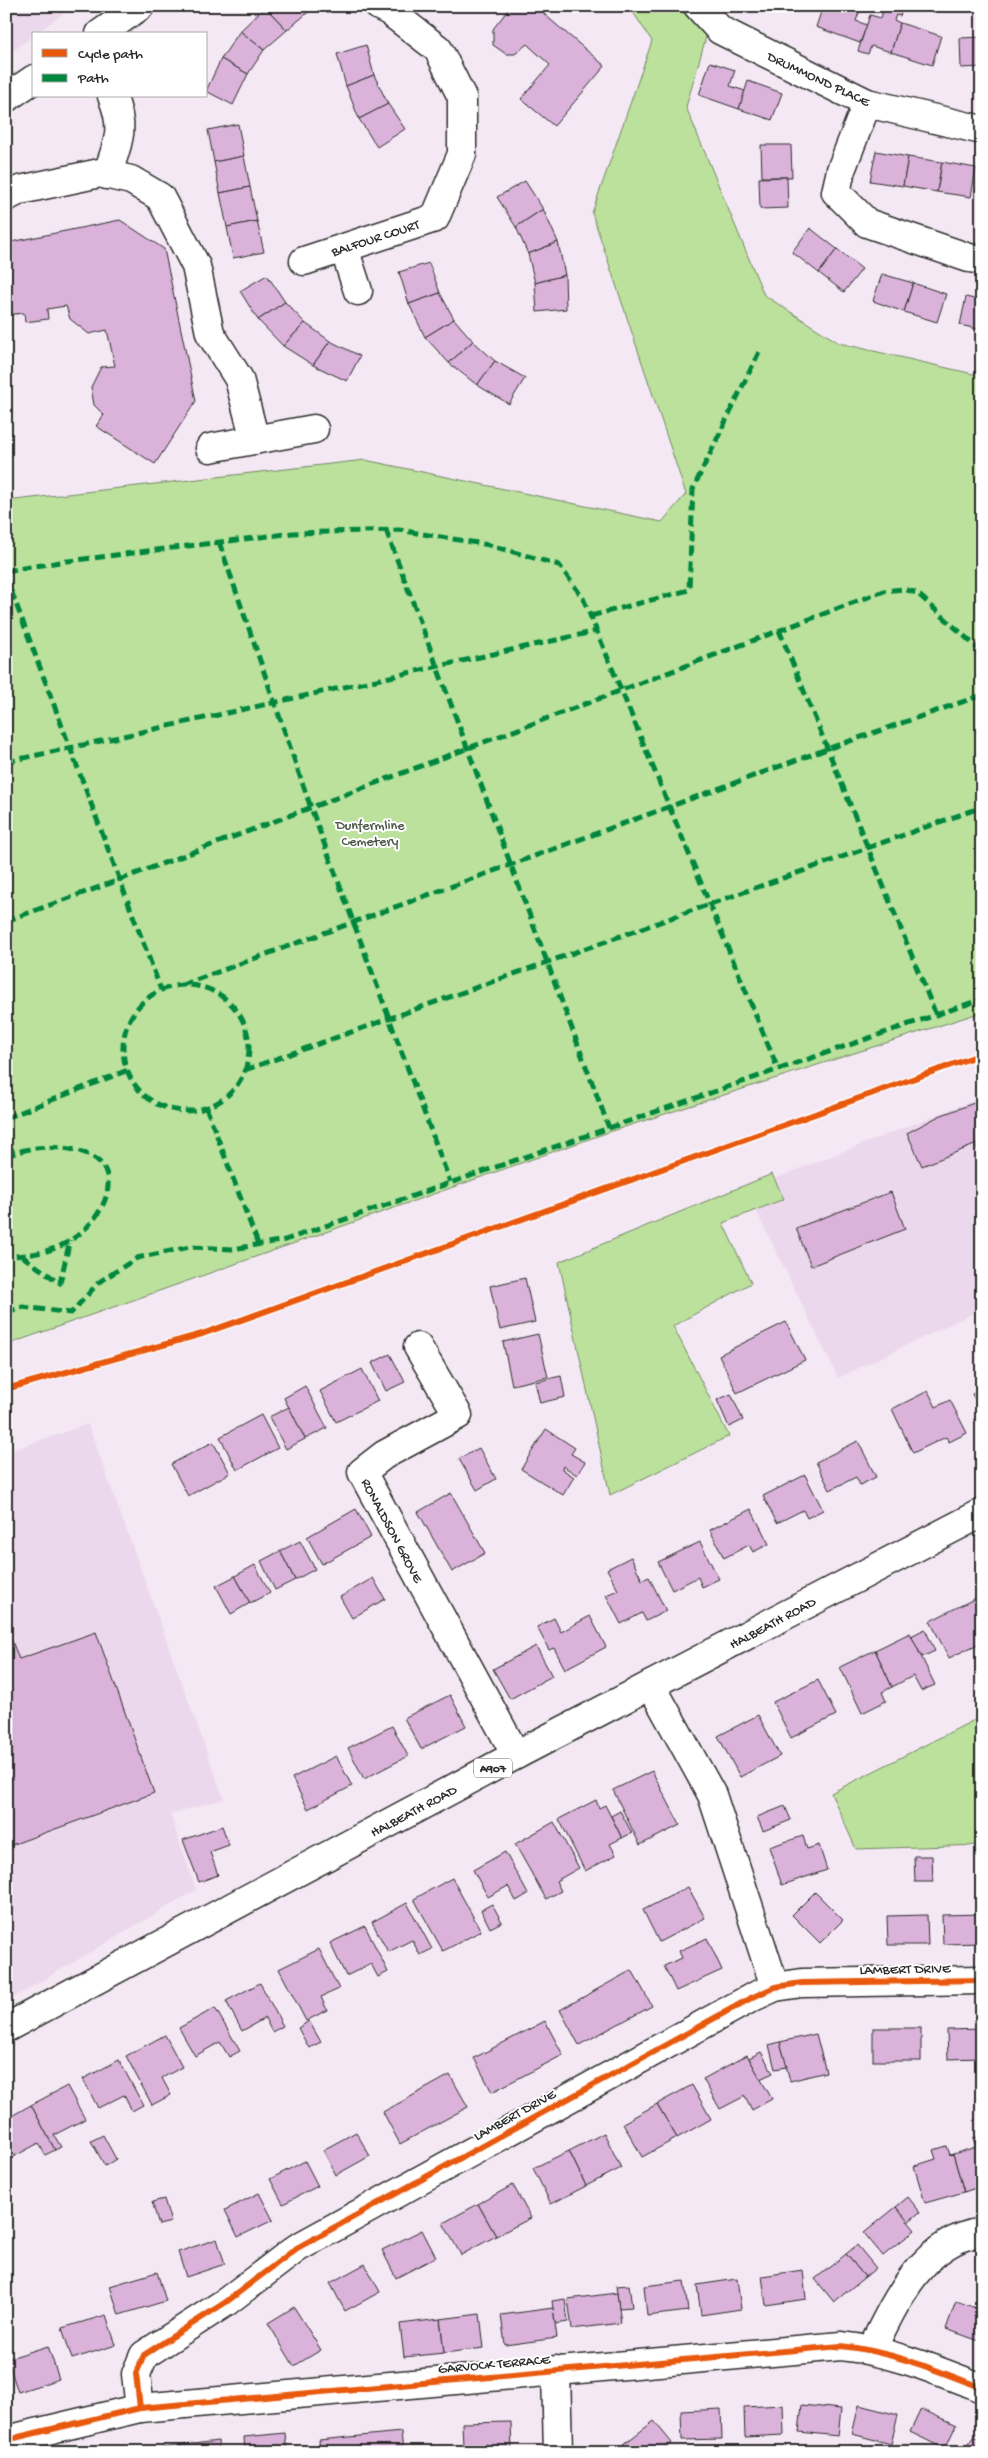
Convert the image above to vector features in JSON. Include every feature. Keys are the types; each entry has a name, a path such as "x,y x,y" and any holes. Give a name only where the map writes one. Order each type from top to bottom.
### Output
{"street":[{"path":"103,32 140,6"},
{"name":"BALFOUR COURT","path":"304,260 435,218 462,154 462,97 438,49 390,11 379,6"},
{"name":"DRUMMOND PLACE","path":"698,6 720,30 866,103 982,130"},
{"path":"6,98 32,80"},
{"path":"107,175 119,139 120,115 113,98"},
{"path":"866,103 840,170 836,192 867,223 969,258 982,260"},
{"path":"6,197 20,190 100,173 131,180 160,198 196,266 210,333 239,379 255,440"},
{"path":"344,248 358,290"},
{"path":"210,448 314,429"},
{"name":"RONALDSON GROVE","path":"418,1347 458,1415 384,1455 362,1472 516,1756"},
{"name":"HALBEATH ROAD","path":"6,2028 516,1756 982,1513"},
{"path":"651,1685 712,1795 776,1987"},
{"name":"LAMBERT DRIVE","path":"140,2408 136,2374 144,2355 226,2302 297,2248 751,1998 776,1987 836,1982 982,1980"},
{"path":"872,2350 896,2298 914,2274 935,2254 966,2234 982,2232"},
{"name":"GARVOCK TERRACE","path":"6,2440 140,2408 841,2346 872,2350 935,2369 982,2388"},
{"name":"GARVOCK TERRACE","path":"556,2370 558,2452"}],"shaded area":[{"path":"6,6 73,6 38,32 32,32 32,37 6,56"},
{"path":"982,1097 982,1309 838,1378 746,1190"},
{"path":"88,1424 224,1799 170,1814 196,1890 6,2002 6,1452"}],"green space":[{"name":"Dunfermline Cemetery","path":"629,6 677,6 706,37 686,107 764,295 839,343 982,376 982,1012 609,1132 6,1345 6,501 365,460 662,522 686,494 592,213 652,41"},
{"path":"772,1174 784,1199 723,1223 751,1283 673,1326 729,1436 610,1495 559,1262"},
{"path":"982,1716 982,1845 856,1849 831,1793"}],"building":[{"path":"308,6 311,10 287,30 265,7"},
{"path":"511,6 541,6 545,15 605,66 554,126 521,99 550,65 527,44 515,54 506,54 493,45 493,29"},
{"path":"823,6 861,7 856,21 867,25 860,43 816,27"},
{"path":"884,6 903,6 900,16 896,15 894,20 900,23 891,52 871,46 868,54 858,51 870,15 881,18"},
{"path":"265,7 287,30 264,50 240,31"},
{"path":"900,23 941,36 932,65 891,52"},
{"path":"240,31 264,50 248,74 221,59"},
{"path":"982,37 982,67 961,68 960,38"},
{"path":"366,45 374,75 346,86 337,54"},
{"path":"221,59 248,74 233,105 208,92 208,87"},
{"path":"710,62 735,70 730,86 745,91 739,109 699,95"},
{"path":"374,75 388,104 359,119 346,86"},
{"path":"748,81 782,93 772,120 739,109"},
{"path":"388,104 405,129 377,147 359,119"},
{"path":"238,124 244,156 214,162 208,130"},
{"path":"761,145 791,145 792,177 762,177"},
{"path":"876,151 908,157 903,186 870,181"},
{"path":"244,156 250,187 220,193 214,162"},
{"path":"908,157 942,162 937,192 903,186"},
{"path":"942,162 976,168 971,197 937,192"},
{"path":"787,177 788,208 760,209 759,178"},
{"path":"525,181 543,209 516,227 497,197"},
{"path":"250,187 257,221 227,227 220,193"},
{"path":"543,209 558,242 528,254 516,227"},
{"path":"120,220 164,249 196,401 155,464 96,426 104,415 94,405 91,387 101,367 115,366 107,330 89,334 70,319 66,306 47,309 48,319 25,322 24,313 6,315 6,243"},
{"path":"257,221 264,252 233,258 227,227"},
{"path":"810,228 837,249 819,273 792,252"},
{"path":"558,242 565,275 535,283 528,254"},
{"path":"837,249 862,269 844,292 819,273"},
{"path":"429,263 440,293 409,304 399,272"},
{"path":"882,274 913,283 904,312 873,301"},
{"path":"267,275 285,302 258,320 240,291"},
{"path":"565,275 566,309 537,312 535,283"},
{"path":"913,283 946,294 937,322 904,312"},
{"path":"440,293 454,319 425,337 409,304"},
{"path":"966,297 982,301 982,330 960,325"},
{"path":"285,302 305,323 283,346 258,320"},
{"path":"454,319 473,341 449,363 425,337"},
{"path":"305,323 330,341 313,365 283,346"},
{"path":"330,341 360,356 347,381 313,365"},
{"path":"473,341 495,361 477,385 449,363"},
{"path":"495,361 525,378 509,404 477,385"},
{"path":"982,1100 982,1142 922,1166 907,1133 939,1116"},
{"path":"982,1142 982,1162 975,1144"},
{"path":"891,1192 905,1229 811,1266 796,1228"},
{"path":"525,1278 535,1322 500,1330 490,1286"},
{"path":"786,1322 805,1360 737,1393 719,1355"},
{"path":"538,1334 548,1377 512,1385 503,1342"},
{"path":"390,1354 405,1382 386,1391 372,1363"},
{"path":"362,1369 378,1401 336,1422 320,1391"},
{"path":"561,1376 565,1397 540,1403 535,1382"},
{"path":"305,1386 327,1428 305,1439 284,1398"},
{"path":"982,1390 982,1414 972,1394"},
{"path":"928,1391 936,1407 950,1400 967,1433 949,1442 946,1437 913,1453 892,1409"},
{"path":"731,1394 743,1420 729,1427 717,1400"},
{"path":"289,1407 305,1439 286,1449 269,1417"},
{"path":"261,1415 278,1448 237,1470 220,1437"},
{"path":"546,1429 575,1448 571,1454 585,1462 577,1475 563,1466 562,1469 574,1477 563,1495 521,1469"},
{"path":"858,1441 876,1477 860,1485 856,1477 830,1490 816,1462"},
{"path":"213,1442 230,1473 188,1496 171,1464"},
{"path":"479,1448 496,1479 477,1490 459,1459"},
{"path":"805,1475 823,1510 807,1518 803,1510 777,1523 763,1496"},
{"path":"451,1493 485,1553 452,1572 418,1512"},
{"path":"356,1509 371,1537 322,1564 307,1537"},
{"path":"751,1509 769,1544 753,1552 749,1545 724,1558 710,1530"},
{"path":"300,1541 315,1569 295,1580 280,1551"},
{"path":"700,1542 719,1579 702,1587 698,1577 672,1590 658,1562"},
{"path":"280,1551 295,1580 275,1590 261,1561"},
{"path":"631,1557 642,1580 649,1577 666,1611 646,1621 642,1613 621,1624 606,1595 618,1590 607,1569"},
{"path":"255,1565 270,1593 250,1603 235,1576"},
{"path":"235,1576 250,1603 231,1614 216,1586"},
{"path":"373,1578 385,1599 352,1618 340,1597"},
{"path":"976,1598 982,1610 982,1642 949,1658 930,1621"},
{"path":"590,1616 606,1647 565,1669 554,1648 549,1650 537,1627 554,1618 561,1632"},
{"path":"925,1629 935,1651 922,1657 911,1636"},
{"path":"6,1631 8,1631 19,1659 96,1632 154,1793 6,1847"},
{"path":"910,1633 935,1685 921,1691 913,1676 892,1687 875,1650"},
{"path":"536,1646 552,1676 510,1699 493,1669"},
{"path":"875,1650 892,1687 882,1692 886,1701 862,1713 840,1667"},
{"path":"818,1680 836,1715 791,1738 773,1702"},
{"path":"450,1695 466,1726 421,1749 404,1718"},
{"path":"758,1715 780,1756 740,1777 718,1736"},
{"path":"392,1726 408,1756 364,1779 348,1748"},
{"path":"336,1756 352,1786 308,1809 292,1778"},
{"path":"652,1771 680,1825 640,1845 613,1790"},
{"path":"596,1800 599,1808 605,1805 622,1838 610,1844 616,1855 585,1871 559,1819"},
{"path":"785,1806 791,1820 763,1831 757,1817"},
{"path":"620,1811 632,1833 622,1838 611,1816"},
{"path":"554,1822 579,1868 556,1881 561,1891 546,1899 515,1844"},
{"path":"222,1826 229,1845 210,1852 218,1875 199,1882 183,1840"},
{"path":"803,1836 807,1849 819,1845 827,1870 782,1885 769,1847"},
{"path":"505,1852 528,1894 516,1901 508,1886 488,1897 473,1870"},
{"path":"914,1856 932,1856 933,1882 915,1882"},
{"path":"452,1878 481,1931 443,1951 414,1899"},
{"path":"688,1887 705,1918 659,1942 643,1910"},
{"path":"815,1892 843,1920 820,1943 792,1915"},
{"path":"407,1903 432,1949 420,1955 412,1940 388,1952 372,1922"},
{"path":"492,1904 502,1922 490,1928 481,1910"},
{"path":"982,1914 982,1943 943,1944 942,1915"},
{"path":"927,1915 928,1945 888,1945 887,1916"},
{"path":"365,1926 388,1972 378,1977 371,1964 346,1976 330,1943"},
{"path":"707,1938 722,1970 676,1991 664,1966 682,1958 679,1951"},
{"path":"319,1949 339,1989 321,1997 327,2010 306,2021 279,1969"},
{"path":"632,1970 652,2006 579,2045 560,2010"},
{"path":"260,1983 283,2026 272,2032 265,2018 242,2031 226,2001"},
{"path":"215,2008 240,2051 229,2057 220,2042 195,2056 179,2028"},
{"path":"309,2021 321,2042 309,2048 298,2028"},
{"path":"545,2021 563,2055 492,2092 474,2058"},
{"path":"873,2028 921,2028 921,2061 873,2061"},
{"path":"982,2029 982,2058 948,2059 947,2030"},
{"path":"816,2034 826,2072 790,2081 780,2042"},
{"path":"165,2035 182,2067 162,2078 171,2095 152,2105 126,2056"},
{"path":"780,2042 787,2067 775,2069 769,2045"},
{"path":"761,2052 773,2073 760,2079 749,2058"},
{"path":"747,2055 772,2099 752,2110 745,2096 720,2109 703,2079"},
{"path":"119,2060 143,2105 132,2111 124,2095 98,2108 83,2079"},
{"path":"450,2075 468,2107 400,2144 383,2112"},
{"path":"692,2085 711,2119 677,2138 657,2104"},
{"path":"67,2086 85,2119 54,2135 61,2147 55,2150 31,2105"},
{"path":"657,2104 677,2138 642,2157 623,2123"},
{"path":"31,2105 55,2150 45,2155 39,2143 13,2157 6,2145 6,2119"},
{"path":"356,2132 370,2156 336,2175 323,2150"},
{"path":"604,2133 621,2168 586,2186 569,2151"},
{"path":"103,2135 116,2159 105,2166 91,2141"},
{"path":"982,2136 982,2186 964,2192 953,2154 976,2147 973,2138"},
{"path":"947,2146 950,2155 953,2154 964,2192 925,2203 914,2166 936,2159 933,2150"},
{"path":"569,2151 586,2186 551,2204 533,2168"},
{"path":"305,2161 318,2186 283,2204 270,2179"},
{"path":"513,2185 531,2218 496,2236 478,2204"},
{"path":"259,2193 273,2220 238,2237 225,2210"},
{"path":"908,2197 920,2212 908,2222 896,2207"},
{"path":"164,2199 171,2222 159,2225 152,2202"},
{"path":"478,2204 496,2236 461,2255 443,2223"},
{"path":"896,2207 915,2230 883,2256 864,2233"},
{"path":"422,2230 436,2257 396,2278 382,2250"},
{"path":"217,2239 225,2264 186,2277 178,2252"},
{"path":"857,2245 876,2268 865,2277 846,2254"},
{"path":"846,2254 865,2277 834,2302 815,2279"},
{"path":"365,2264 380,2292 345,2311 330,2283"},
{"path":"803,2270 806,2299 766,2305 762,2276"},
{"path":"157,2272 166,2301 119,2315 110,2286"},
{"path":"737,2279 741,2309 701,2315 697,2285"},
{"path":"684,2281 688,2311 647,2316 644,2286"},
{"path":"629,2285 632,2307 619,2308 616,2286"},
{"path":"617,2293 621,2323 572,2329 568,2299"},
{"path":"565,2299 568,2322 555,2324 552,2301"},
{"path":"956,2301 982,2310 982,2342 946,2329"},
{"path":"294,2307 321,2350 294,2366 268,2323"},
{"path":"553,2308 557,2338 505,2345 501,2315"},
{"path":"480,2314 484,2348 444,2353 440,2319"},
{"path":"106,2315 116,2345 72,2359 62,2328"},
{"path":"440,2319 444,2353 404,2357 400,2324"},
{"path":"48,2346 59,2379 18,2392 7,2359"},
{"path":"783,2405 784,2435 745,2437 744,2407"},
{"path":"802,2405 841,2409 838,2436 799,2432"},
{"path":"859,2405 898,2415 891,2444 852,2434"},
{"path":"721,2409 722,2439 682,2440 681,2411"},
{"path":"921,2409 956,2425 945,2449 910,2432"},
{"path":"654,2421 672,2443 661,2452 630,2452 624,2444"},
{"path":"511,2422 512,2452 472,2452 472,2446 463,2446 462,2423"},
{"path":"401,2432 403,2452 320,2452 319,2440"},
{"path":"285,2433 287,2452 245,2452 244,2437"},
{"path":"975,2436 982,2442 982,2452 963,2452"},
{"path":"218,2441 219,2452 145,2452 144,2450"}],"marked path":[{"path":"591,616 689,590 693,489 759,352"},
{"path":"386,530 609,1128"},
{"path":"6,571 60,562 293,533 399,530 489,545 559,565 583,598 778,1069"},
{"path":"219,542 311,808 450,1182"},
{"path":"6,577 161,990"},
{"path":"6,921 884,591 904,589 917,593 982,652"},
{"path":"779,630 936,1015"},
{"path":"6,762 597,631"},
{"path":"182,985 827,749 982,695"},
{"path":"245,1070 982,807"},
{"path":"186,985 210,990 230,1004 244,1024 249,1048 244,1072 230,1092 210,1106 186,1111 162,1106 142,1092 128,1072 123,1048 128,1024 142,1004 162,990 186,985"},
{"path":"6,1312 23,1307 71,1313 99,1282 137,1258 190,1247 233,1249 285,1240 982,999"},
{"path":"6,1118 128,1070"},
{"path":"206,1107 258,1244"},
{"path":"6,1134 13,1153"},
{"path":"6,1157 27,1150 48,1147 84,1153 99,1162 107,1174 108,1188 104,1203 95,1218 82,1232 66,1243 37,1253 6,1256"},
{"path":"22,1256 60,1283 70,1240"}],"cycle path":[{"path":"6,1389 202,1334 982,1054"},
{"path":"140,2408 136,2374 144,2355 226,2302 297,2248 751,1998 775,1987 802,1983 982,1980"},
{"path":"6,2440 140,2408 841,2346 895,2357 982,2388"}]}
